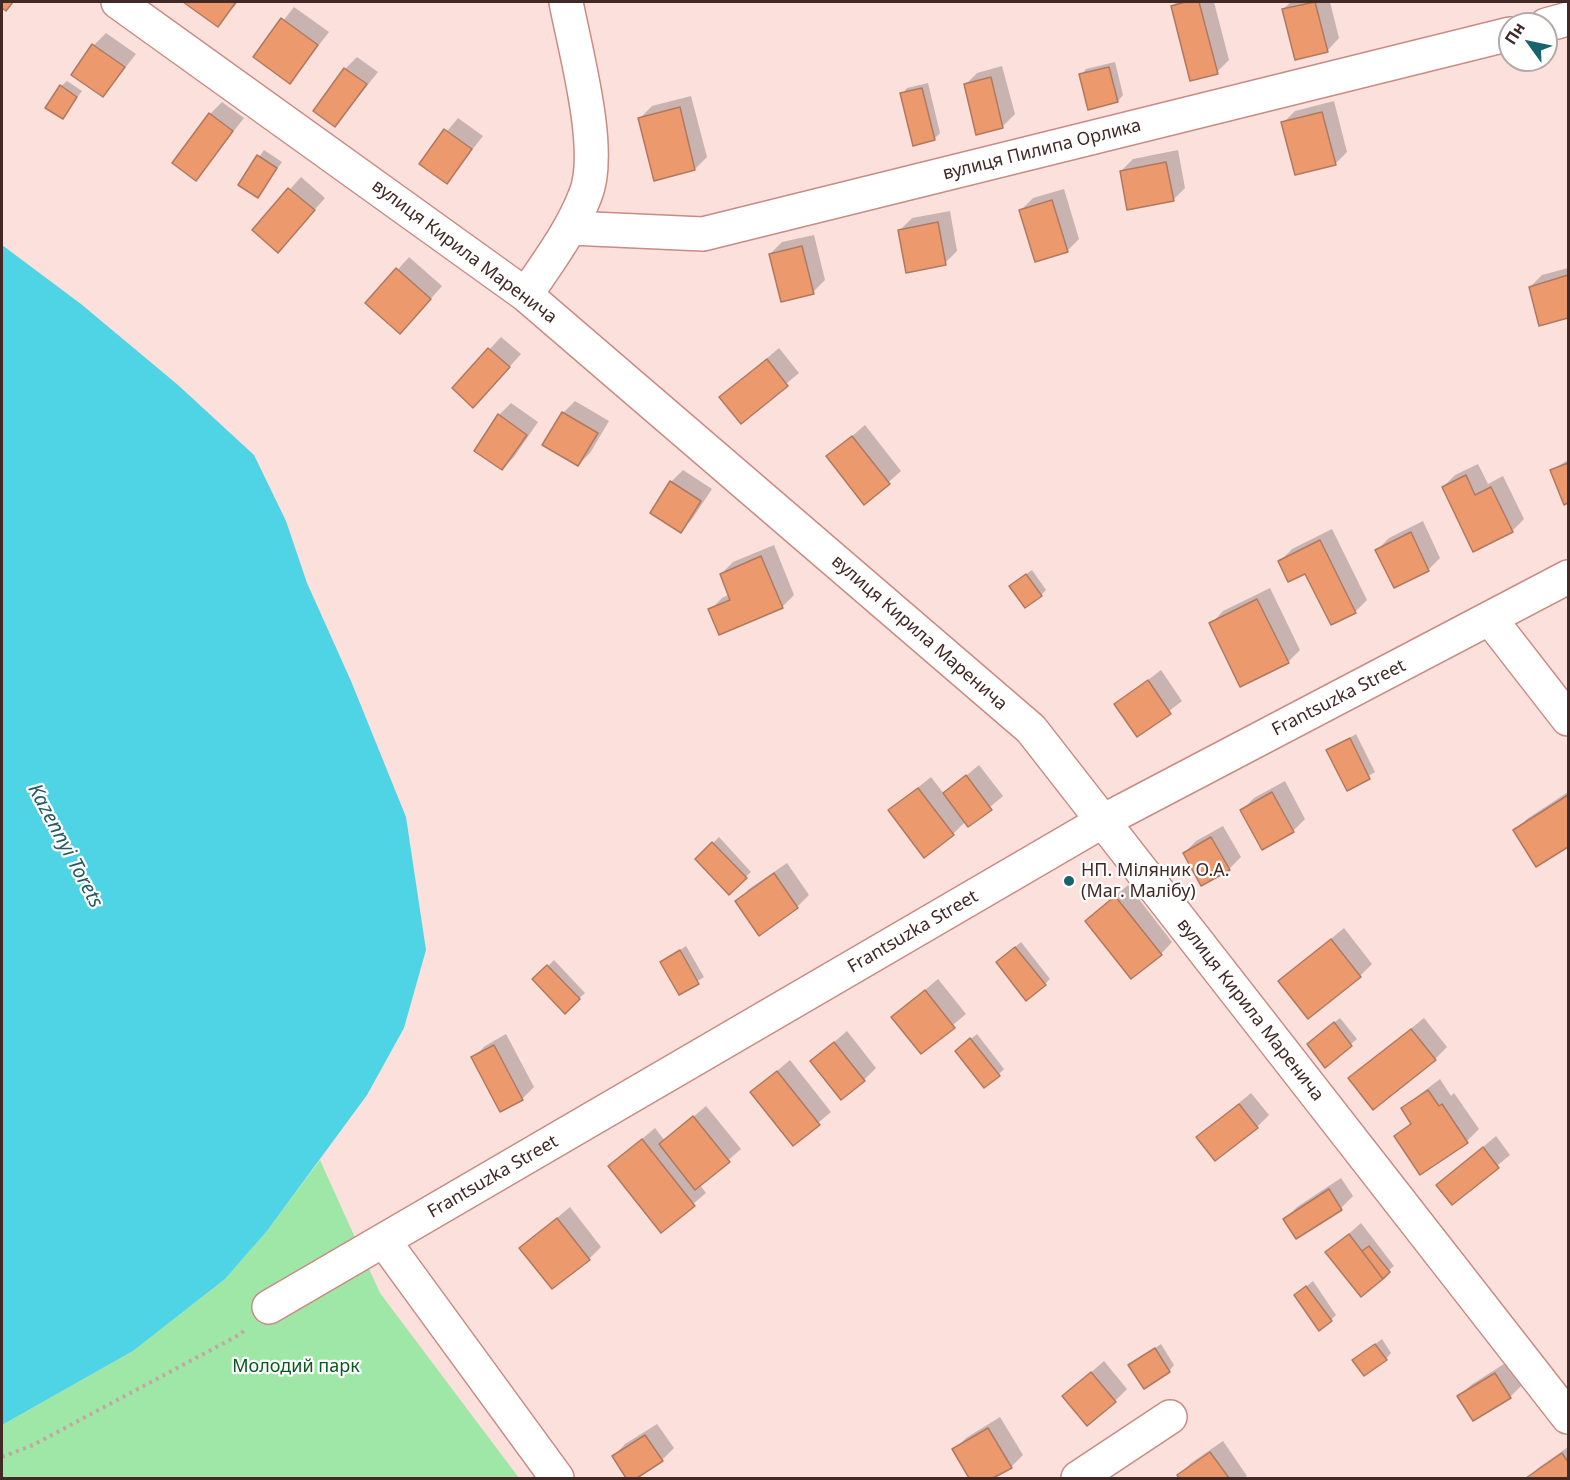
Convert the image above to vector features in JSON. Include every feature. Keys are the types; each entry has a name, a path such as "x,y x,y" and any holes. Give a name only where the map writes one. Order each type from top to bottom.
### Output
{"street":[{"name":"вулиця Кирила Маренича","path":"118,2 526,295 1031,729 1569,1417"},
{"path":"526,295 570,228 587,194 592,138 566,2"},
{"name":"вулиця Пилипа Орлика","path":"570,228 703,234 1498,37"},
{"name":"Frantsuzka Street","path":"269,1307 1103,821 1491,620 1569,577"},
{"path":"1491,620 1569,719"},
{"path":"384,1241 556,1479"},
{"path":"1078,1479 1170,1417"}],"path":[{"path":"2,1457 33,1445 239,1335 269,1307"}],"green space":[{"name":"Молодий парк","path":"320,1160 380,1293 519,1478 2,1478 2,1425 133,1351 225,1279 267,1231"}],"water":[{"name":"Kazennyi Torets","path":"2,245 81,304 178,385 254,455 286,521 307,583 351,681 406,817 426,950 404,1028 367,1095 267,1231 225,1279 133,1351 2,1425"}],"building":[{"path":"2,2 13,2 6,11 2,8"},
{"path":"183,2 236,2 218,27"},
{"path":"1186,2 1199,2 1218,74 1190,81 1171,6"},
{"path":"1315,2 1328,52 1295,60 1282,9"},
{"path":"281,18 318,45 290,84 253,57"},
{"path":"92,44 125,67 103,97 71,75"},
{"path":"1109,67 1118,102 1088,110 1079,74"},
{"path":"344,68 367,84 335,127 313,111"},
{"path":"991,77 1003,128 976,135 964,84"},
{"path":"60,85 77,97 63,119 45,108"},
{"path":"922,88 935,140 913,146 900,93"},
{"path":"680,107 695,170 654,181 638,118"},
{"path":"1322,112 1336,165 1295,175 1281,122"},
{"path":"209,113 233,131 196,181 172,163"},
{"path":"444,129 472,149 447,184 419,164"},
{"path":"257,155 277,168 258,198 238,185"},
{"path":"1166,162 1174,201 1127,210 1120,171"},
{"path":"288,188 315,210 278,253 252,230"},
{"path":"1052,200 1068,252 1035,262 1019,210"},
{"path":"938,222 946,265 906,273 898,230"},
{"path":"802,246 814,294 781,302 769,254"},
{"path":"396,268 431,299 400,334 365,303"},
{"path":"1568,275 1568,318 1539,326 1529,287"},
{"path":"488,348 510,367 473,408 452,388"},
{"path":"767,359 788,386 741,424 719,397"},
{"path":"562,412 598,433 578,466 542,445"},
{"path":"498,414 527,435 502,470 474,451"},
{"path":"852,436 890,484 864,505 826,456"},
{"path":"1568,463 1568,503 1564,505 1550,470"},
{"path":"1466,475 1475,495 1491,487 1513,532 1473,552 1442,487"},
{"path":"670,481 701,501 681,533 650,513"},
{"path":"1411,532 1429,571 1394,588 1375,550"},
{"path":"1320,540 1356,613 1331,625 1305,574 1288,582 1278,561"},
{"path":"761,556 783,608 719,635 708,609 730,600 720,574"},
{"path":"1026,574 1042,596 1025,608 1009,586"},
{"path":"1257,599 1289,663 1240,687 1209,623"},
{"path":"1148,680 1171,714 1137,737 1114,704"},
{"path":"1350,738 1370,779 1347,791 1326,750"},
{"path":"966,775 992,810 968,827 943,793"},
{"path":"918,788 954,835 924,858 888,810"},
{"path":"1272,792 1294,832 1262,850 1240,810"},
{"path":"1568,795 1568,847 1536,867 1513,830"},
{"path":"1211,837 1230,870 1201,886 1183,853"},
{"path":"712,842 747,878 729,895 695,859"},
{"path":"774,873 798,908 759,936 735,901"},
{"path":"1115,896 1162,955 1131,979 1085,921"},
{"path":"1331,939 1361,977 1308,1019 1278,981"},
{"path":"1015,947 1046,985 1026,1001 996,962"},
{"path":"680,950 699,984 679,995 660,962"},
{"path":"547,965 580,999 565,1014 532,979"},
{"path":"925,990 955,1028 921,1054 891,1017"},
{"path":"1334,1022 1352,1046 1325,1068 1307,1044"},
{"path":"1411,1029 1436,1060 1373,1110 1348,1078"},
{"path":"970,1038 1000,1076 984,1088 955,1051"},
{"path":"834,1042 865,1081 841,1100 810,1061"},
{"path":"494,1045 523,1100 500,1112 471,1057"},
{"path":"777,1071 820,1125 793,1146 750,1092"},
{"path":"1428,1090 1439,1106 1442,1104 1468,1143 1420,1175 1394,1136 1411,1124 1401,1108"},
{"path":"1239,1104 1258,1128 1215,1161 1196,1137"},
{"path":"693,1116 730,1162 695,1190 659,1144"},
{"path":"642,1139 695,1206 661,1233 608,1166"},
{"path":"1483,1147 1499,1168 1452,1205 1436,1185"},
{"path":"1329,1189 1342,1210 1296,1239 1283,1219"},
{"path":"557,1218 590,1260 552,1289 519,1248"},
{"path":"1349,1234 1383,1279 1361,1297 1325,1252"},
{"path":"1369,1246 1390,1272 1383,1279 1362,1251"},
{"path":"1306,1286 1332,1321 1319,1331 1294,1295"},
{"path":"1375,1344 1387,1360 1364,1376 1352,1360"},
{"path":"1155,1348 1170,1372 1144,1389 1128,1365"},
{"path":"1091,1372 1116,1402 1087,1426 1062,1396"},
{"path":"1495,1373 1511,1398 1473,1421 1457,1396"},
{"path":"988,1428 1012,1468 993,1478 969,1478 952,1449"},
{"path":"645,1435 663,1461 637,1478 626,1478 612,1456"},
{"path":"1210,1452 1229,1478 1179,1478 1177,1475"},
{"path":"1562,1453 1568,1462 1568,1478 1526,1478"}],"place":[{"name":"НП. Міляник О.А. (Маг. Малібу)","path":"1069,881"}]}
